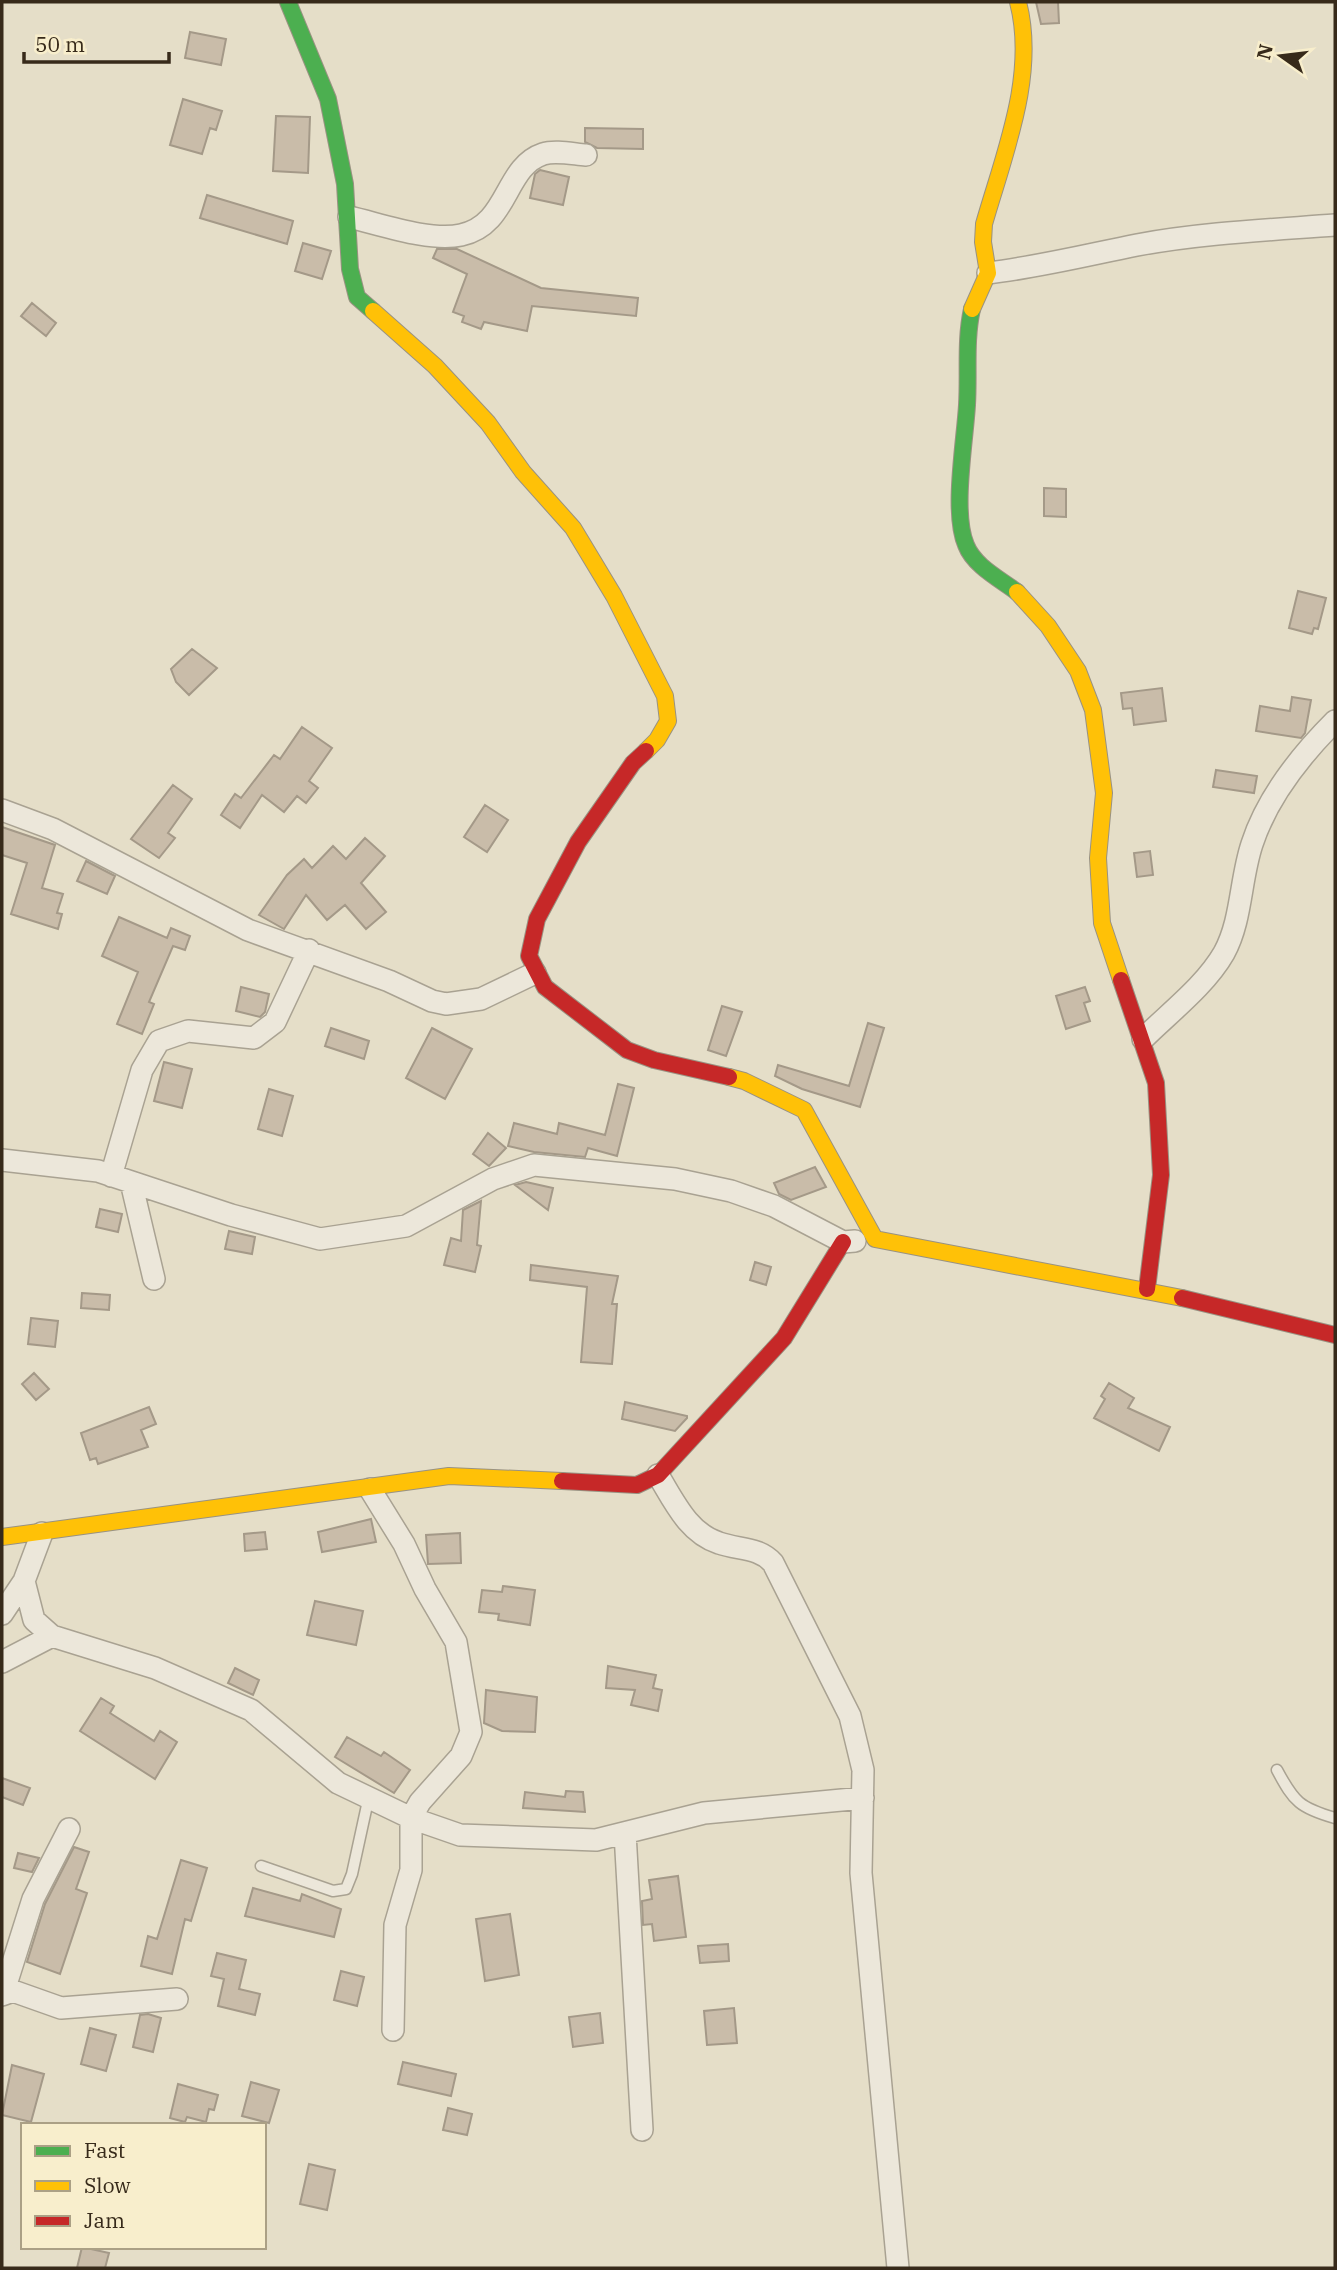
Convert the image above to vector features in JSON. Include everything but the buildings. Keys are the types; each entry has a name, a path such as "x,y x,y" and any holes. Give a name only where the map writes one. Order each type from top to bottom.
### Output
{"street":[{"path":"288,2 328,99 341,158 349,217 350,269 357,297 435,366 488,423 523,472 573,528 614,596 665,696 668,721 657,740 634,762 584,832 537,919 528,956 535,973 545,987 627,1050 654,1060 744,1081 804,1110 875,1239"},
{"path":"1017,2 1025,38 1024,66 984,224 983,242 988,274 972,309 967,332 967,406 962,438 961,512 965,544 975,560 1021,595 1048,626 1078,671 1093,710 1104,793 1097,897 1101,923 1156,1083 1161,1175 1147,1289"},
{"path":"349,217 443,237 462,235 481,227 494,217 530,160 545,153 586,155"},
{"path":"988,274 1041,267 1152,243 1234,232 1335,225"},
{"path":"1143,1040 1200,983 1223,955 1235,928 1252,845 1264,814 1285,781 1335,721"},
{"path":"2,810 53,829 248,930 309,950 446,1004 481,999 535,973"},
{"path":"154,1279 121,1179 142,1070 159,1041 188,1031 254,1038 275,1022 309,950"},
{"path":"2,1160 75,1167 231,1215 320,1238 406,1226 493,1179 534,1165 675,1179 731,1191 774,1206 844,1242 875,1239 1147,1289 1335,1335"},
{"path":"2,1537 370,1489 449,1476 637,1485 659,1475 784,1338 844,1242"},
{"path":"659,1475 690,1526 717,1543 765,1553 773,1563 850,1716 863,1770 861,1873 898,2268"},
{"path":"370,1489 404,1544 456,1642 471,1732 461,1756 420,1801 411,1818 411,1870 396,1925 393,2030"},
{"path":"2,1614 24,1581 42,1532"},
{"path":"24,1581 34,1620 52,1636 155,1668 251,1710 338,1783 411,1818 460,1835 596,1840 704,1813 863,1797"},
{"path":"2,1662 52,1636"},
{"path":"2,1994 33,1899 69,1829"},
{"path":"625,1833 642,2130"},
{"path":"2,1994 13,1991 61,2008 177,1999"}],"lane":[{"path":"1277,1770 1291,1796 1306,1810 1335,1818"},
{"path":"261,1866 333,1891 346,1889 369,1796"}],"traffic: fast":[{"path":"288,2 328,99 345,184 350,269 357,297 373,311"},
{"path":"972,309 960,477 962,531 966,545 975,559 988,572 1017,592"}],"traffic: slow":[{"path":"972,309 988,273 983,242 984,224 1009,142 1021,86 1024,58 1018,2"},
{"path":"373,311 435,366 488,423 523,472 573,528 614,596 665,696 668,721 657,740 646,751"},
{"path":"1017,592 1048,626 1078,671 1093,710 1104,793 1098,858 1102,923 1121,980"},
{"path":"729,1077 744,1081 804,1110 875,1239 1182,1298"},
{"path":"2,1537 449,1476 562,1481"}],"traffic: jam":[{"path":"646,751 633,763 578,842 537,919 529,956 545,987 627,1050 654,1060 729,1077"},
{"path":"1121,980 1156,1083 1161,1175 1147,1289"},
{"path":"562,1481 637,1485 658,1475 784,1338 843,1242"},
{"path":"1182,1298 1335,1335"}]}
